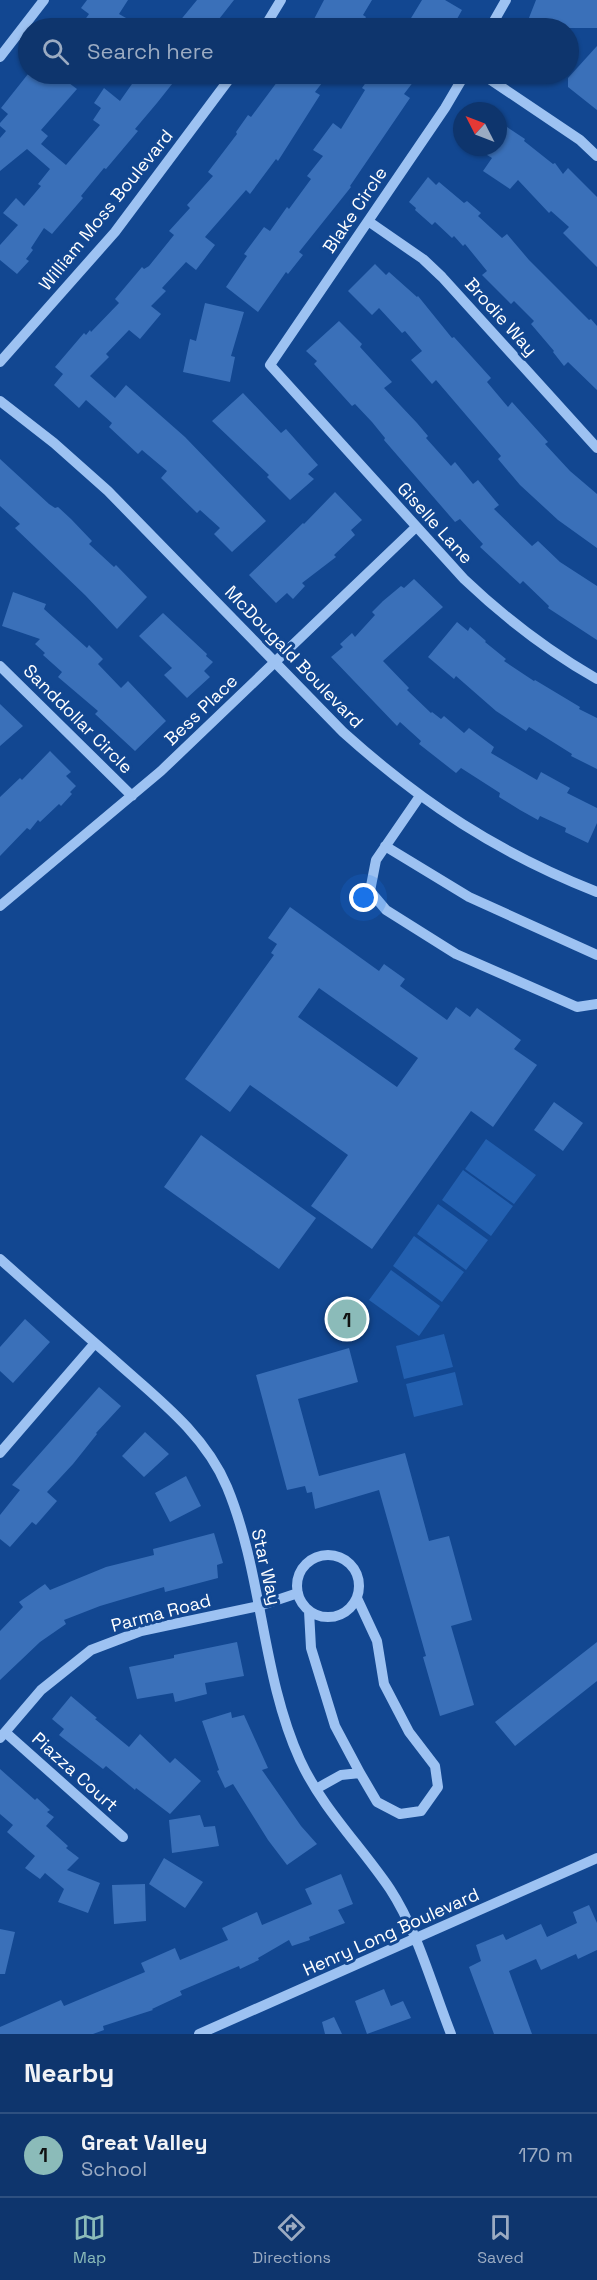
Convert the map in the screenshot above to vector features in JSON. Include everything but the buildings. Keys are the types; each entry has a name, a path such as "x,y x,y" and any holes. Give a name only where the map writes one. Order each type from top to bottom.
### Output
{"street":[{"path":"30,18 44,0"},
{"path":"270,18 281,0"},
{"path":"496,18 506,0"},
{"path":"0,57 18,34"},
{"name":"William Moss Boulevard","path":"0,363 115,232 226,84"},
{"name":"Blake Circle","path":"270,364 459,84"},
{"path":"497,84 580,141 597,156"},
{"name":"Brodie Way","path":"368,221 423,259 442,277 597,448"},
{"name":"Giselle Lane","path":"270,364 464,579 530,637 597,679"},
{"name":"McDougald Boulevard","path":"0,401 54,443 108,491 343,732 376,762 446,815 513,854 597,892"},
{"name":"Bess Place","path":"0,906 161,771 416,526"},
{"name":"Sanddollar Circle","path":"0,666 132,796"},
{"path":"420,796 376,860 370,891 386,910 456,954 577,1007 597,1004"},
{"path":"385,846 469,897 597,955"},
{"name":"Star Way","path":"0,1259 185,1424 216,1465 235,1509 282,1712 299,1758 316,1789 390,1889 415,1940 451,2034"},
{"path":"0,1453 95,1343"},
{"path":"334,1556 346,1561 356,1571 359,1584 357,1598 345,1613 336,1617 317,1616 302,1603 298,1593 298,1580 304,1568 314,1559 334,1556"},
{"name":"Parma Road","path":"3,1735 41,1690 91,1650 141,1631 259,1606 298,1593"},
{"path":"309,1611 311,1648 335,1726 360,1773 377,1802 400,1814 421,1811 438,1787 435,1766 409,1732 384,1684 377,1641 357,1598"},
{"name":"Piazza Court","path":"3,1735 123,1837"},
{"path":"316,1789 342,1775 360,1773"},
{"name":"Henry Long Boulevard","path":"199,2034 597,1858"}],"shaded area":[{"path":"486,1139 536,1175 514,1204 465,1169"},
{"path":"463,1170 513,1206 491,1236 442,1200"},
{"path":"438,1204 488,1240 466,1270 417,1234"},
{"path":"414,1236 464,1272 442,1302 393,1266"},
{"path":"391,1270 440,1306 419,1336 369,1300"},
{"path":"444,1334 453,1367 404,1379 396,1346"},
{"path":"455,1372 463,1405 414,1417 406,1384"}],"place":[{"name":"Great Valley","path":"347,1319"}]}
